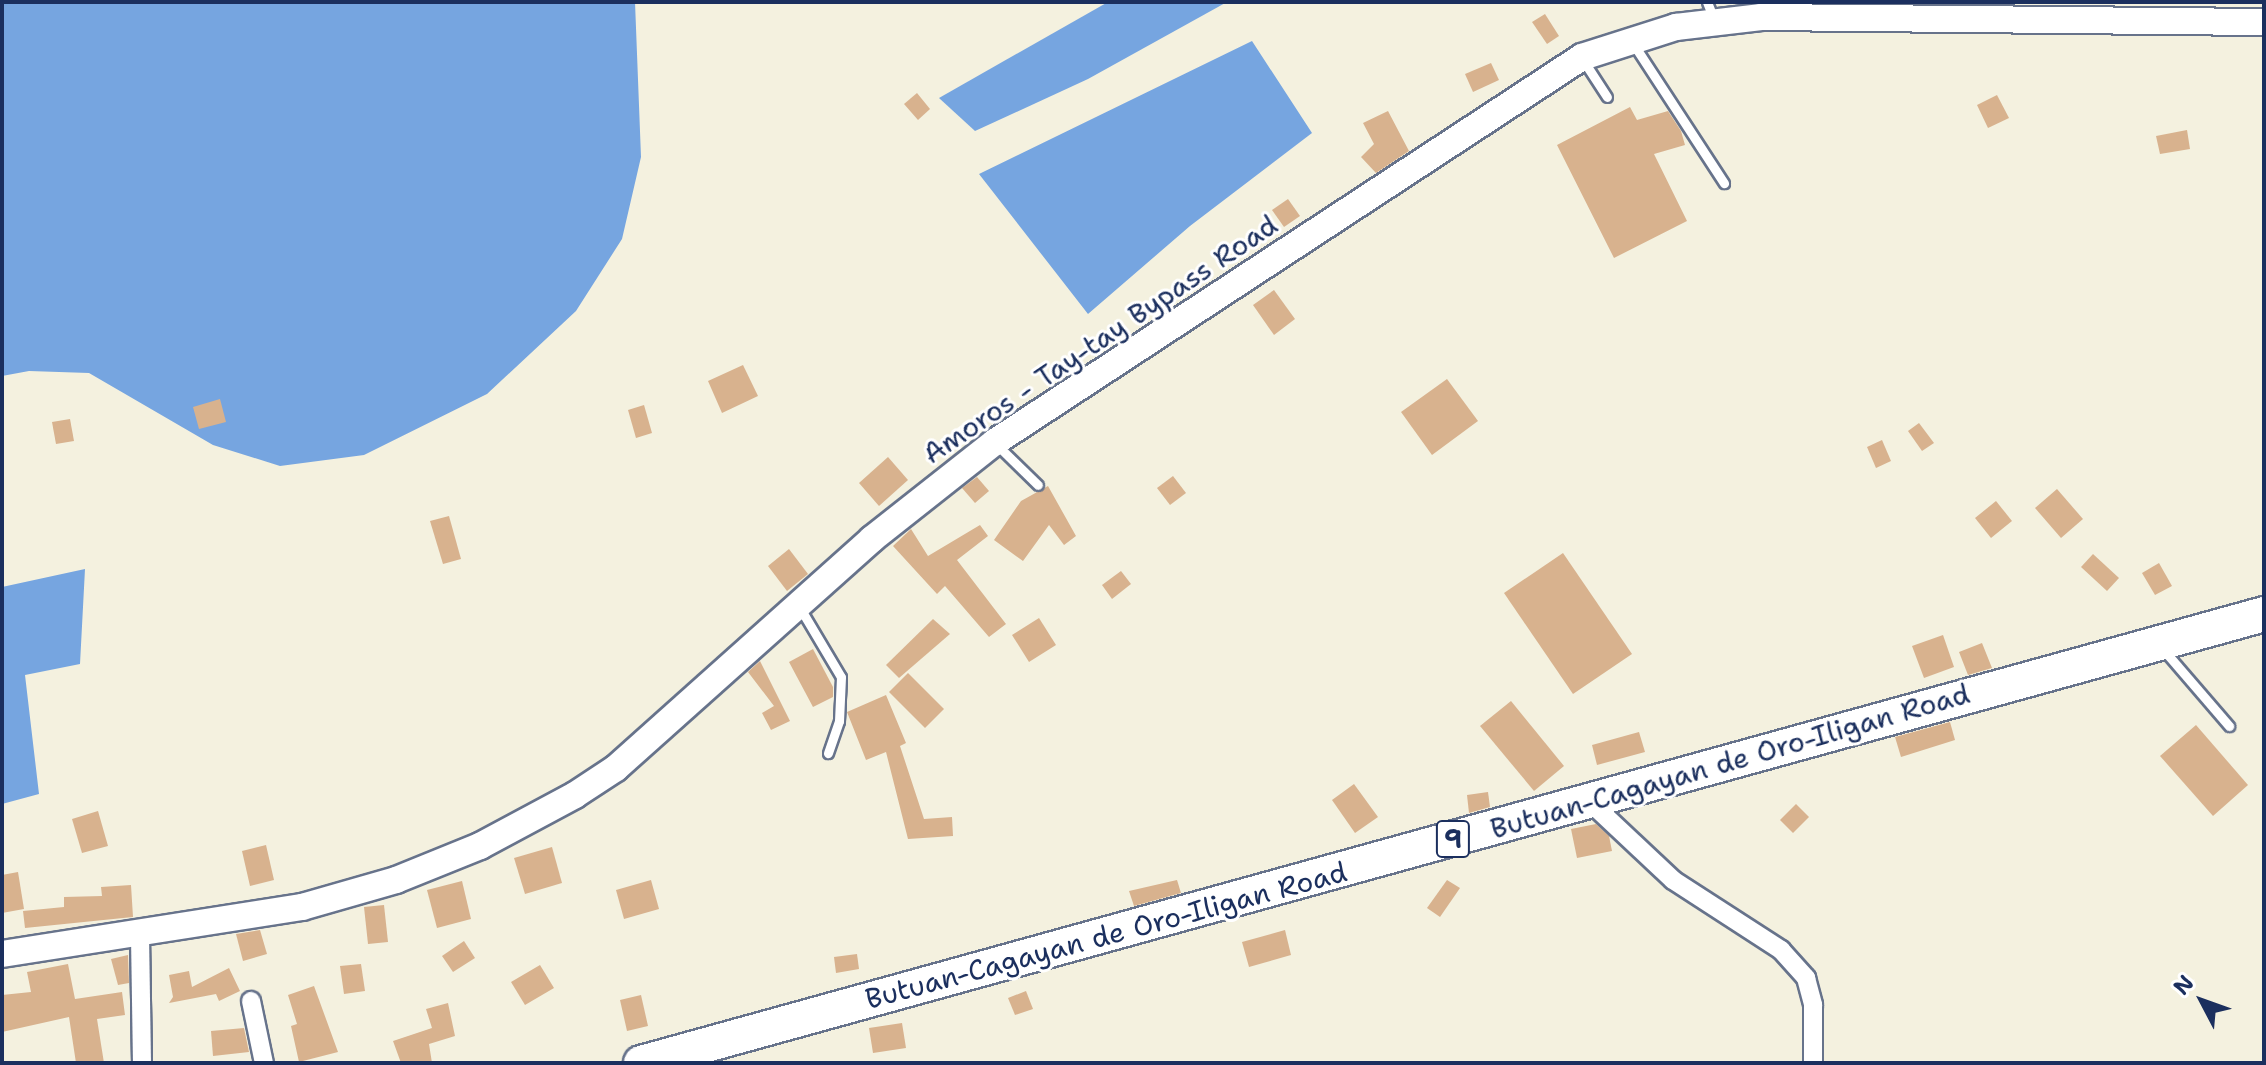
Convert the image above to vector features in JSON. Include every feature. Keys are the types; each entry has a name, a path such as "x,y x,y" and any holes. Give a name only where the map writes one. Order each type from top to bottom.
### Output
{"highway":[{"name":"Butuan-Cagayan de Oro-Iligan Road","path":"641,1063 2264,614"}],"street":[{"name":"Amoros - Tay-tay Bypass Road","path":"2,954 140,936 302,907 396,880 480,846 616,768 800,608 872,539 995,442 1582,57 1711,12 1761,17 2264,22"},
{"path":"1589,801 1673,880 1781,950 1806,978 1813,1005 1813,1063"},
{"path":"140,936 142,1063"},
{"path":"251,1001 264,1063"}],"lane":[{"path":"1630,39 1724,183"},
{"path":"1582,57 1607,97"},
{"path":"995,442 1038,485"},
{"path":"800,608 841,677 839,721 828,753"},
{"path":"2157,643 2229,726"}],"water":[{"path":"2,2 635,2 641,157 622,239 576,311 487,394 364,455 280,466 213,445 89,373 29,371 2,376"},
{"path":"1108,2 1227,2 1088,79 975,131 939,98"},
{"path":"1252,41 1312,133 1190,226 1088,314 979,174"},
{"path":"85,569 80,664 25,675 39,794 2,804 2,587"}],"building":[{"path":"1545,14 1559,36 1547,44 1532,22"},
{"path":"1491,63 1499,80 1473,92 1465,74"},
{"path":"917,93 930,109 918,120 904,104"},
{"path":"1997,95 2009,118 1988,128 1977,105"},
{"path":"1630,107 1637,120 1668,111 1681,131 1685,145 1654,154 1687,221 1614,258 1557,145"},
{"path":"1388,111 1409,151 1376,173 1361,157 1374,144 1363,123"},
{"path":"2187,130 2190,149 2160,154 2156,136"},
{"path":"1288,199 1300,216 1284,227 1272,210"},
{"path":"1274,290 1295,319 1274,335 1253,305"},
{"path":"743,365 758,396 722,413 708,381"},
{"path":"1447,379 1478,421 1432,455 1401,412"},
{"path":"220,399 226,422 199,429 193,407"},
{"path":"644,405 652,433 636,438 628,410"},
{"path":"70,419 74,441 56,444 52,422"},
{"path":"1919,423 1934,443 1922,451 1908,431"},
{"path":"1882,440 1891,461 1876,468 1867,447"},
{"path":"888,457 908,480 879,506 859,483"},
{"path":"1173,476 1186,493 1170,505 1157,488"},
{"path":"977,477 989,491 975,503 962,488"},
{"path":"1048,486 1076,536 1064,545 1049,525 1023,561 994,540 1021,501"},
{"path":"2057,489 2083,519 2061,538 2035,508"},
{"path":"1996,501 2012,521 1991,538 1975,518"},
{"path":"449,516 461,559 443,564 430,521"},
{"path":"980,525 988,536 957,560 1006,624 989,637 945,586 937,594 893,546 911,529 928,556"},
{"path":"789,549 808,574 787,591 768,566"},
{"path":"1563,553 1632,654 1573,694 1504,593"},
{"path":"2093,554 2119,578 2107,591 2081,567"},
{"path":"2159,563 2172,586 2155,595 2142,573"},
{"path":"1121,571 1131,584 1112,599 1102,585"},
{"path":"1039,618 1056,645 1029,662 1012,635"},
{"path":"933,619 950,634 899,678 886,665"},
{"path":"1943,635 1954,667 1924,678 1912,646"},
{"path":"1982,643 1992,668 1968,675 1959,652"},
{"path":"813,649 833,687 833,697 813,707 789,662"},
{"path":"760,661 790,721 771,730 762,713 774,706 748,672"},
{"path":"908,673 944,709 925,728 889,692"},
{"path":"886,695 906,743 900,746 924,819 952,817 953,836 908,839 886,752 866,760 847,712"},
{"path":"1511,701 1564,766 1534,791 1480,726"},
{"path":"1950,722 1955,740 1901,757 1895,737"},
{"path":"2196,725 2248,785 2213,816 2160,756"},
{"path":"1639,732 1645,752 1597,765 1592,745"},
{"path":"1354,784 1378,817 1355,833 1332,800"},
{"path":"1488,792 1490,807 1469,813 1467,795"},
{"path":"1796,804 1809,817 1793,833 1780,820"},
{"path":"98,811 108,846 82,853 72,819"},
{"path":"1596,824 1609,836 1612,851 1577,858 1571,829"},
{"path":"266,845 274,880 250,886 242,851"},
{"path":"552,847 562,883 525,894 514,858"},
{"path":"18,872 24,909 2,913 2,875"},
{"path":"651,880 659,909 624,919 616,890"},
{"path":"1177,880 1181,893 1134,906 1129,891"},
{"path":"1447,880 1460,888 1440,917 1427,908"},
{"path":"462,881 471,919 437,928 427,890"},
{"path":"131,885 133,917 25,928 23,911 64,907 64,897 102,896 101,887"},
{"path":"384,905 388,942 368,944 364,907"},
{"path":"260,930 267,954 243,961 236,934"},
{"path":"1285,930 1291,955 1249,967 1242,942"},
{"path":"464,941 475,958 453,972 442,956"},
{"path":"857,954 859,969 836,973 834,957"},
{"path":"128,955 129,983 118,985 111,959"},
{"path":"68,964 75,999 122,992 125,1015 97,1019 104,1063 76,1063 69,1017 2,1032 2,995 31,992 27,972"},
{"path":"361,964 365,991 344,994 340,966"},
{"path":"540,965 554,988 525,1005 511,982"},
{"path":"229,968 240,991 219,1001 216,994 169,1003 173,997 169,975 189,971 192,987"},
{"path":"314,986 338,1052 299,1062 291,1026 297,1024 288,995"},
{"path":"1026,991 1033,1009 1015,1015 1008,998"},
{"path":"641,995 648,1026 627,1031 620,1000"},
{"path":"448,1003 455,1036 429,1044 432,1063 401,1063 393,1041 432,1028 426,1009"},
{"path":"902,1023 906,1048 873,1053 869,1028"},
{"path":"244,1028 249,1052 213,1056 211,1031"}]}
